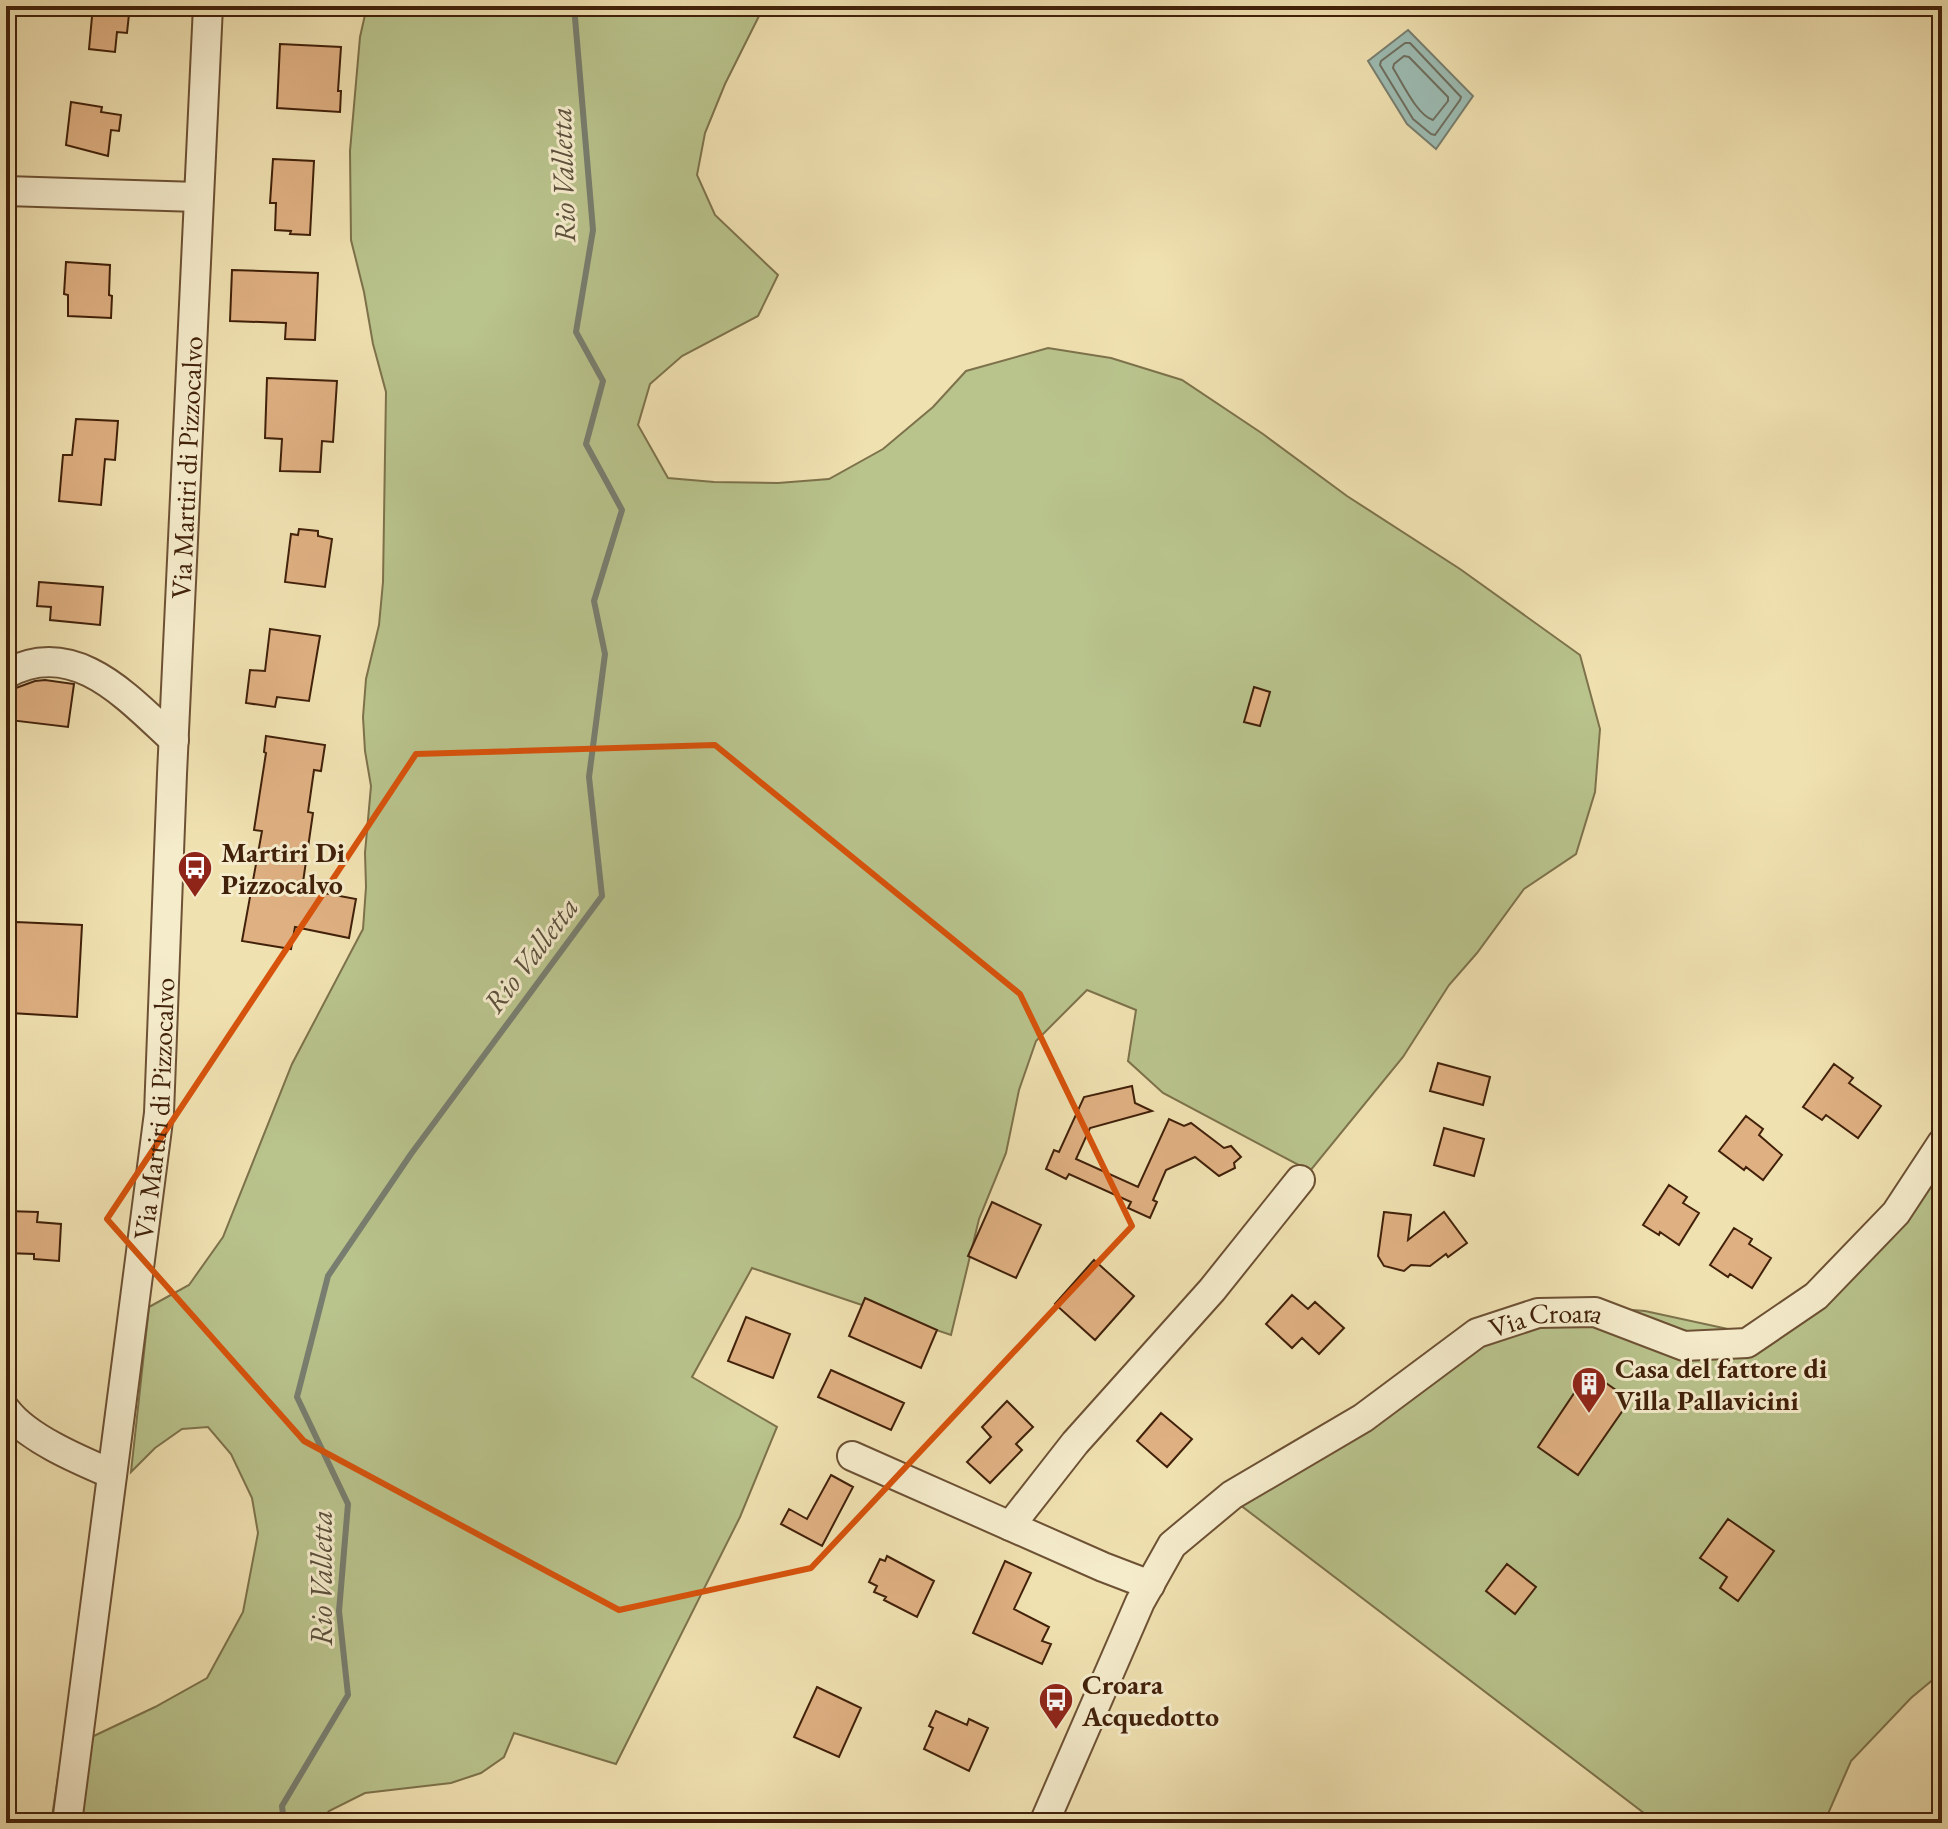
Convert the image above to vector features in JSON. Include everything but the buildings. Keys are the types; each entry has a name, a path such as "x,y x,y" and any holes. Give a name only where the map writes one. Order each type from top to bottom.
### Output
{"street":[{"name":"Via Martiri di Pizzocalvo","path":"67,1823 159,1113 208,6"},
{"path":"6,191 198,197"},
{"path":"6,674 18,667 44,661 71,664 94,674 124,695 174,740"},
{"name":"Via Croara","path":"1044,1823 1140,1602 1172,1545 1232,1495 1363,1418 1477,1333 1538,1313 1595,1312 1684,1346 1747,1343 1816,1296 1896,1213 1942,1143"},
{"path":"1010,1526 1075,1443 1212,1290 1300,1180"},
{"path":"6,1410 14,1420 68,1455 112,1474"},
{"path":"852,1456 1150,1585"}],"highlighted area":[{"path":"715,745 1020,994 1132,1226 811,1568 619,1610 304,1441 107,1219 416,754"}],"green space":[{"path":"367,6 764,6 725,84 705,133 697,175 715,215 778,275 758,316 682,356 650,384 638,425 668,478 778,483 829,479 883,449 933,407 966,371 1048,348 1111,358 1182,380 1263,434 1347,496 1460,569 1580,655 1600,729 1595,792 1576,854 1524,889 1449,985 1403,1057 1310,1171 1163,1093 1128,1061 1136,1010 1087,990 1036,1041 1019,1090 1006,1153 979,1219 951,1335 752,1268 692,1377 777,1427 740,1517 616,1764 514,1733 504,1757 481,1773 451,1783 365,1793 329,1811 319,1823 51,1823 62,1751 155,1707 207,1678 243,1612 258,1533 252,1498 231,1454 208,1427 182,1429 155,1448 131,1472 149,1307 189,1285 223,1237 292,1064 363,929 371,786 363,717 366,679 379,625 383,582 386,392 351,240 350,151 360,37"},
{"path":"1942,1168 1942,1672 1911,1698 1851,1761 1824,1823 1657,1823 1231,1498 1486,1340 1608,1308 1645,1311 1737,1331 1781,1314"}],"water":[{"path":"1408,30 1473,96 1436,149 1407,124 1368,61"}],"waterway":[{"name":"Rio Valletta","path":"284,1823 282,1806 348,1695 339,1611 348,1504 297,1397 328,1276 411,1154 602,896 589,777 605,654 594,601 622,510 586,444 603,381 576,332 593,230 574,6"}],"place":[{"name":"Martiri Di Pizzocalvo","path":"195,899"},
{"name":"Casa del fattore di Villa Pallavicini","path":"1589,1415"},
{"name":"Croara Acquedotto","path":"1056,1731"}]}
